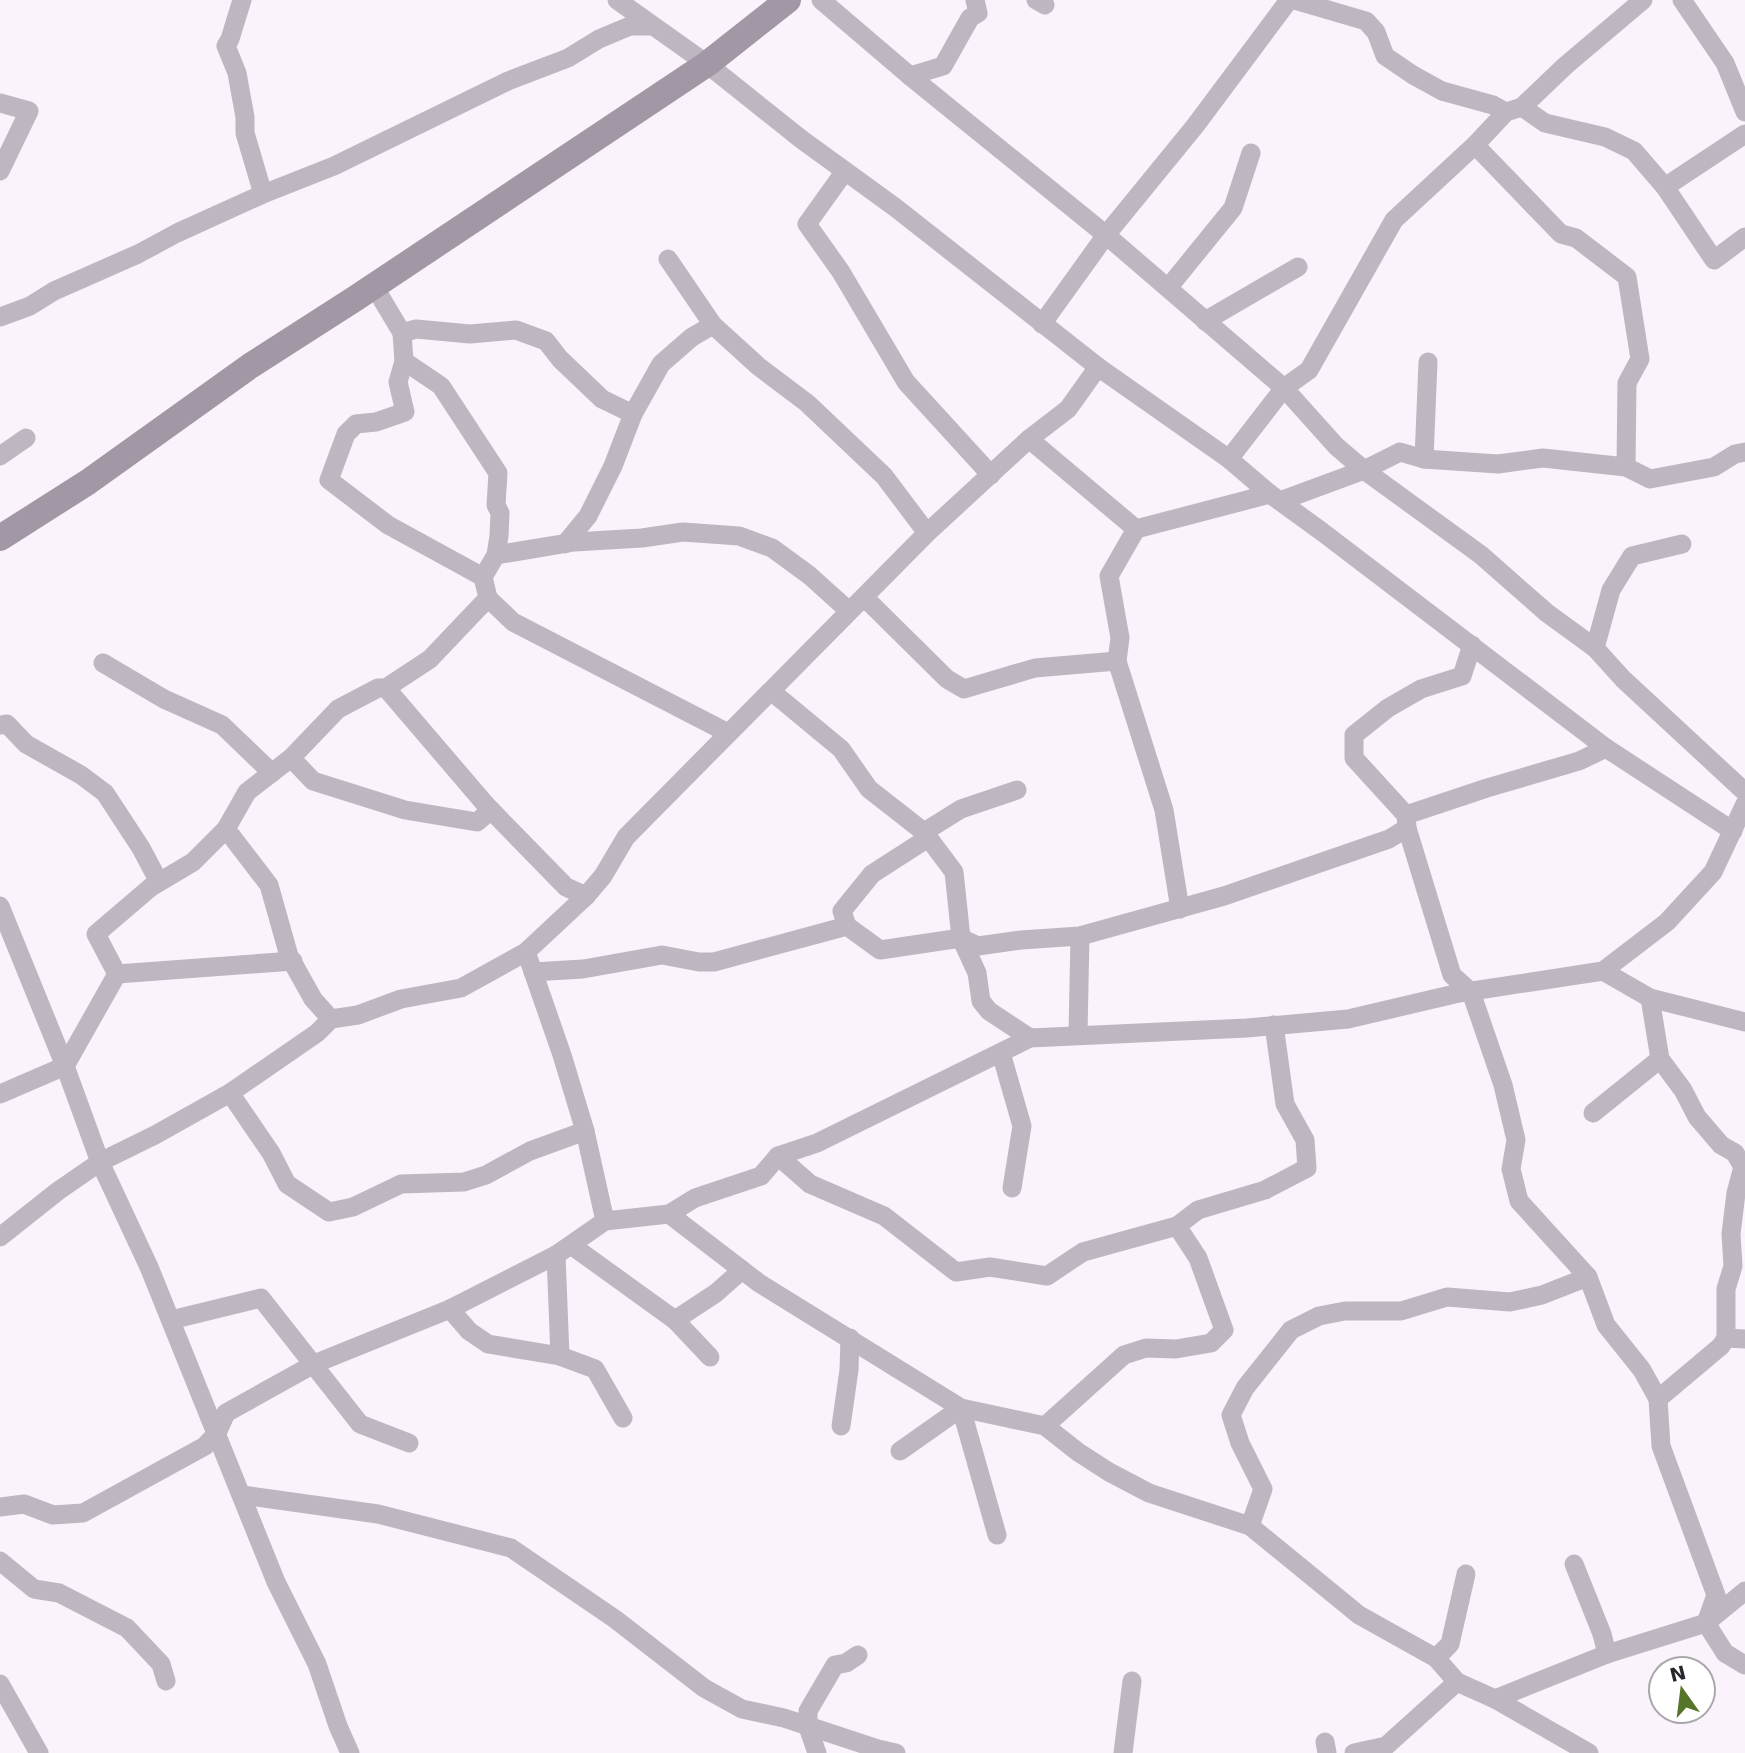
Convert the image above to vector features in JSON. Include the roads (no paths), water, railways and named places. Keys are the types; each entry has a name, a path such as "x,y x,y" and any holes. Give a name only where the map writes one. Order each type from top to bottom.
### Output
{"street":[{"path":"242,0 226,46 237,73 245,133 262,194"},
{"path":"617,0 707,64 896,208 1098,368 1229,459 1275,498 1606,748 1732,831"},
{"path":"0,538 88,482 250,366 707,64 788,0"},
{"path":"821,0 1106,235 1284,388 1336,446 1364,470 1481,555 1547,614 1595,648 1623,679 1745,792"},
{"path":"910,76 943,66 970,18 978,13 975,0"},
{"path":"1042,324 1106,235 1195,126 1291,0 1366,21 1376,32 1385,56 1442,91 1514,110 1545,123 1605,137 1634,151 1665,187 1714,260 1745,237"},
{"path":"1229,459 1284,388 1309,370 1394,220 1514,110 1643,0"},
{"path":"1682,0 1725,63 1745,112"},
{"path":"0,317 30,306 54,291 262,194 334,166 509,81 568,58 599,38 630,26 650,26"},
{"path":"0,103 29,111 0,171"},
{"path":"1665,187 1745,134"},
{"path":"1475,145 1561,234 1576,238 1627,277 1640,359 1627,383 1626,467"},
{"path":"1168,288 1233,208 1251,153"},
{"path":"845,171 807,224 848,282 906,382 991,475"},
{"path":"668,259 713,325 758,366 807,403 884,476 927,533"},
{"path":"1205,321 1298,267"},
{"path":"374,286 402,333 404,361 398,382 405,412 376,422 356,424 346,434 329,480 388,525 483,577"},
{"path":"565,544 587,516 612,466 633,414 661,364 692,337 713,325"},
{"path":"402,333 416,329 470,334 516,330 546,341 560,359 602,399 633,414"},
{"path":"404,361 441,386 498,473 496,505 500,513 496,555 483,577 488,598 513,622 728,733"},
{"path":"1423,459 1429,362"},
{"path":"0,1237 100,1162 230,1093 317,1033 331,1019 358,1014 401,999 461,988 526,952 586,896 603,876 626,837 927,533 1030,439 1068,409 1098,368"},
{"path":"0,456 26,438"},
{"path":"1030,439 1076,481 1136,529"},
{"path":"1180,909 1164,810 1117,661 1121,638 1109,576 1136,529 1275,498 1364,470 1400,452 1423,459 1498,464 1543,458 1626,467 1650,480 1714,467 1735,454 1745,452"},
{"path":"496,555 565,544 683,532 739,536 772,548 810,575 849,611"},
{"path":"1595,648 1611,590 1632,556 1682,544"},
{"path":"864,597 947,679 964,689 1035,668 1117,661"},
{"path":"117,974 96,934 159,882 193,862 226,829 247,792 291,758 338,709 378,688 386,688 430,659 488,598"},
{"path":"1472,645 1462,676 1421,689 1388,708 1354,735 1354,758 1406,822 1452,975 1471,992 1503,1085 1516,1140 1511,1169 1519,1201 1588,1277 1606,1325 1642,1370 1658,1399 1661,1446 1716,1594 1706,1623"},
{"path":"103,663 164,699 222,725 272,773"},
{"path":"386,688 491,810 566,887 586,896"},
{"path":"771,691 841,748 869,789 926,835 954,873 961,938 977,973 981,1001 989,1012 1030,1038"},
{"path":"0,725 7,724 26,744 81,775 105,793 141,848 159,882"},
{"path":"1017,790 961,808 872,874 842,911 848,926 880,950 961,938 978,946 1080,936 1180,909 1389,839 1406,822 1487,788 1579,761 1606,748"},
{"path":"291,758 313,782 405,810 477,822 491,810"},
{"path":"0,1507 24,1504 53,1515 83,1513 205,1446 217,1433 226,1413 314,1364 450,1309 564,1250 605,1221 669,1214 695,1198 761,1176 778,1156 817,1143 1030,1038 1247,1028 1348,1019 1471,992 1603,971 1668,922 1713,872 1745,804"},
{"path":"226,829 269,885 289,956 313,999 331,1019"},
{"path":"0,906 65,1066 100,1162 171,1320 276,1582 317,1664 338,1727 350,1753"},
{"path":"533,972 583,969 662,955 714,962 848,926"},
{"path":"1078,1034 1080,936"},
{"path":"526,952 585,1131 605,1221"},
{"path":"117,974 293,961"},
{"path":"1603,971 1650,998 1745,1023"},
{"path":"0,1094 65,1066 117,974"},
{"path":"1650,998 1660,1059 1683,1090 1697,1117 1720,1145 1735,1153 1743,1167 1736,1193 1731,1234 1733,1266 1726,1289 1736,1338 1721,1346 1658,1399"},
{"path":"778,1156 810,1184 884,1216 956,1272 990,1267 1047,1276 1083,1252 1177,1226 1198,1209 1265,1190 1307,1168 1306,1140 1285,1104 1273,1025"},
{"path":"1001,1053 1022,1126 1012,1188"},
{"path":"1593,1113 1660,1059"},
{"path":"230,1093 271,1153 286,1184 329,1213 353,1207 401,1184 464,1182 486,1175 530,1151 585,1131"},
{"path":"669,1214 759,1283 961,1408 1045,1426 1109,1472 1149,1493 1250,1526 1359,1615 1436,1658 1457,1682 1495,1699 1590,1753"},
{"path":"1045,1426 1124,1355 1146,1348 1176,1349 1211,1343 1224,1331 1198,1258 1177,1226"},
{"path":"564,1250 675,1320 710,1357"},
{"path":"560,1356 564,1250"},
{"path":"675,1320 716,1293 742,1270"},
{"path":"1250,1526 1263,1489 1240,1443 1231,1415 1245,1388 1291,1330 1319,1316 1345,1311 1401,1311 1447,1297 1510,1302 1542,1295 1588,1277"},
{"path":"171,1320 261,1298 360,1424 409,1443"},
{"path":"450,1309 469,1331 488,1344 560,1356 594,1369 623,1418"},
{"path":"841,1426 849,1370 850,1338"},
{"path":"900,1451 961,1408"},
{"path":"961,1408 997,1535"},
{"path":"242,1495 378,1514 511,1548 615,1619 704,1688 742,1709 784,1718 896,1753"},
{"path":"0,1561 34,1589 59,1592 127,1628 161,1664 166,1681"},
{"path":"1574,1564 1602,1634 1607,1654"},
{"path":"1436,1658 1450,1644 1466,1574"},
{"path":"1495,1699 1607,1654 1706,1623 1745,1591"},
{"path":"1706,1623 1725,1653 1745,1665"},
{"path":"817,1753 808,1727 808,1711 835,1665 846,1663 858,1655"},
{"path":"1124,1753 1132,1681"},
{"path":"1354,1753 1386,1746 1457,1682"},
{"path":"0,1684 39,1753"}]}
